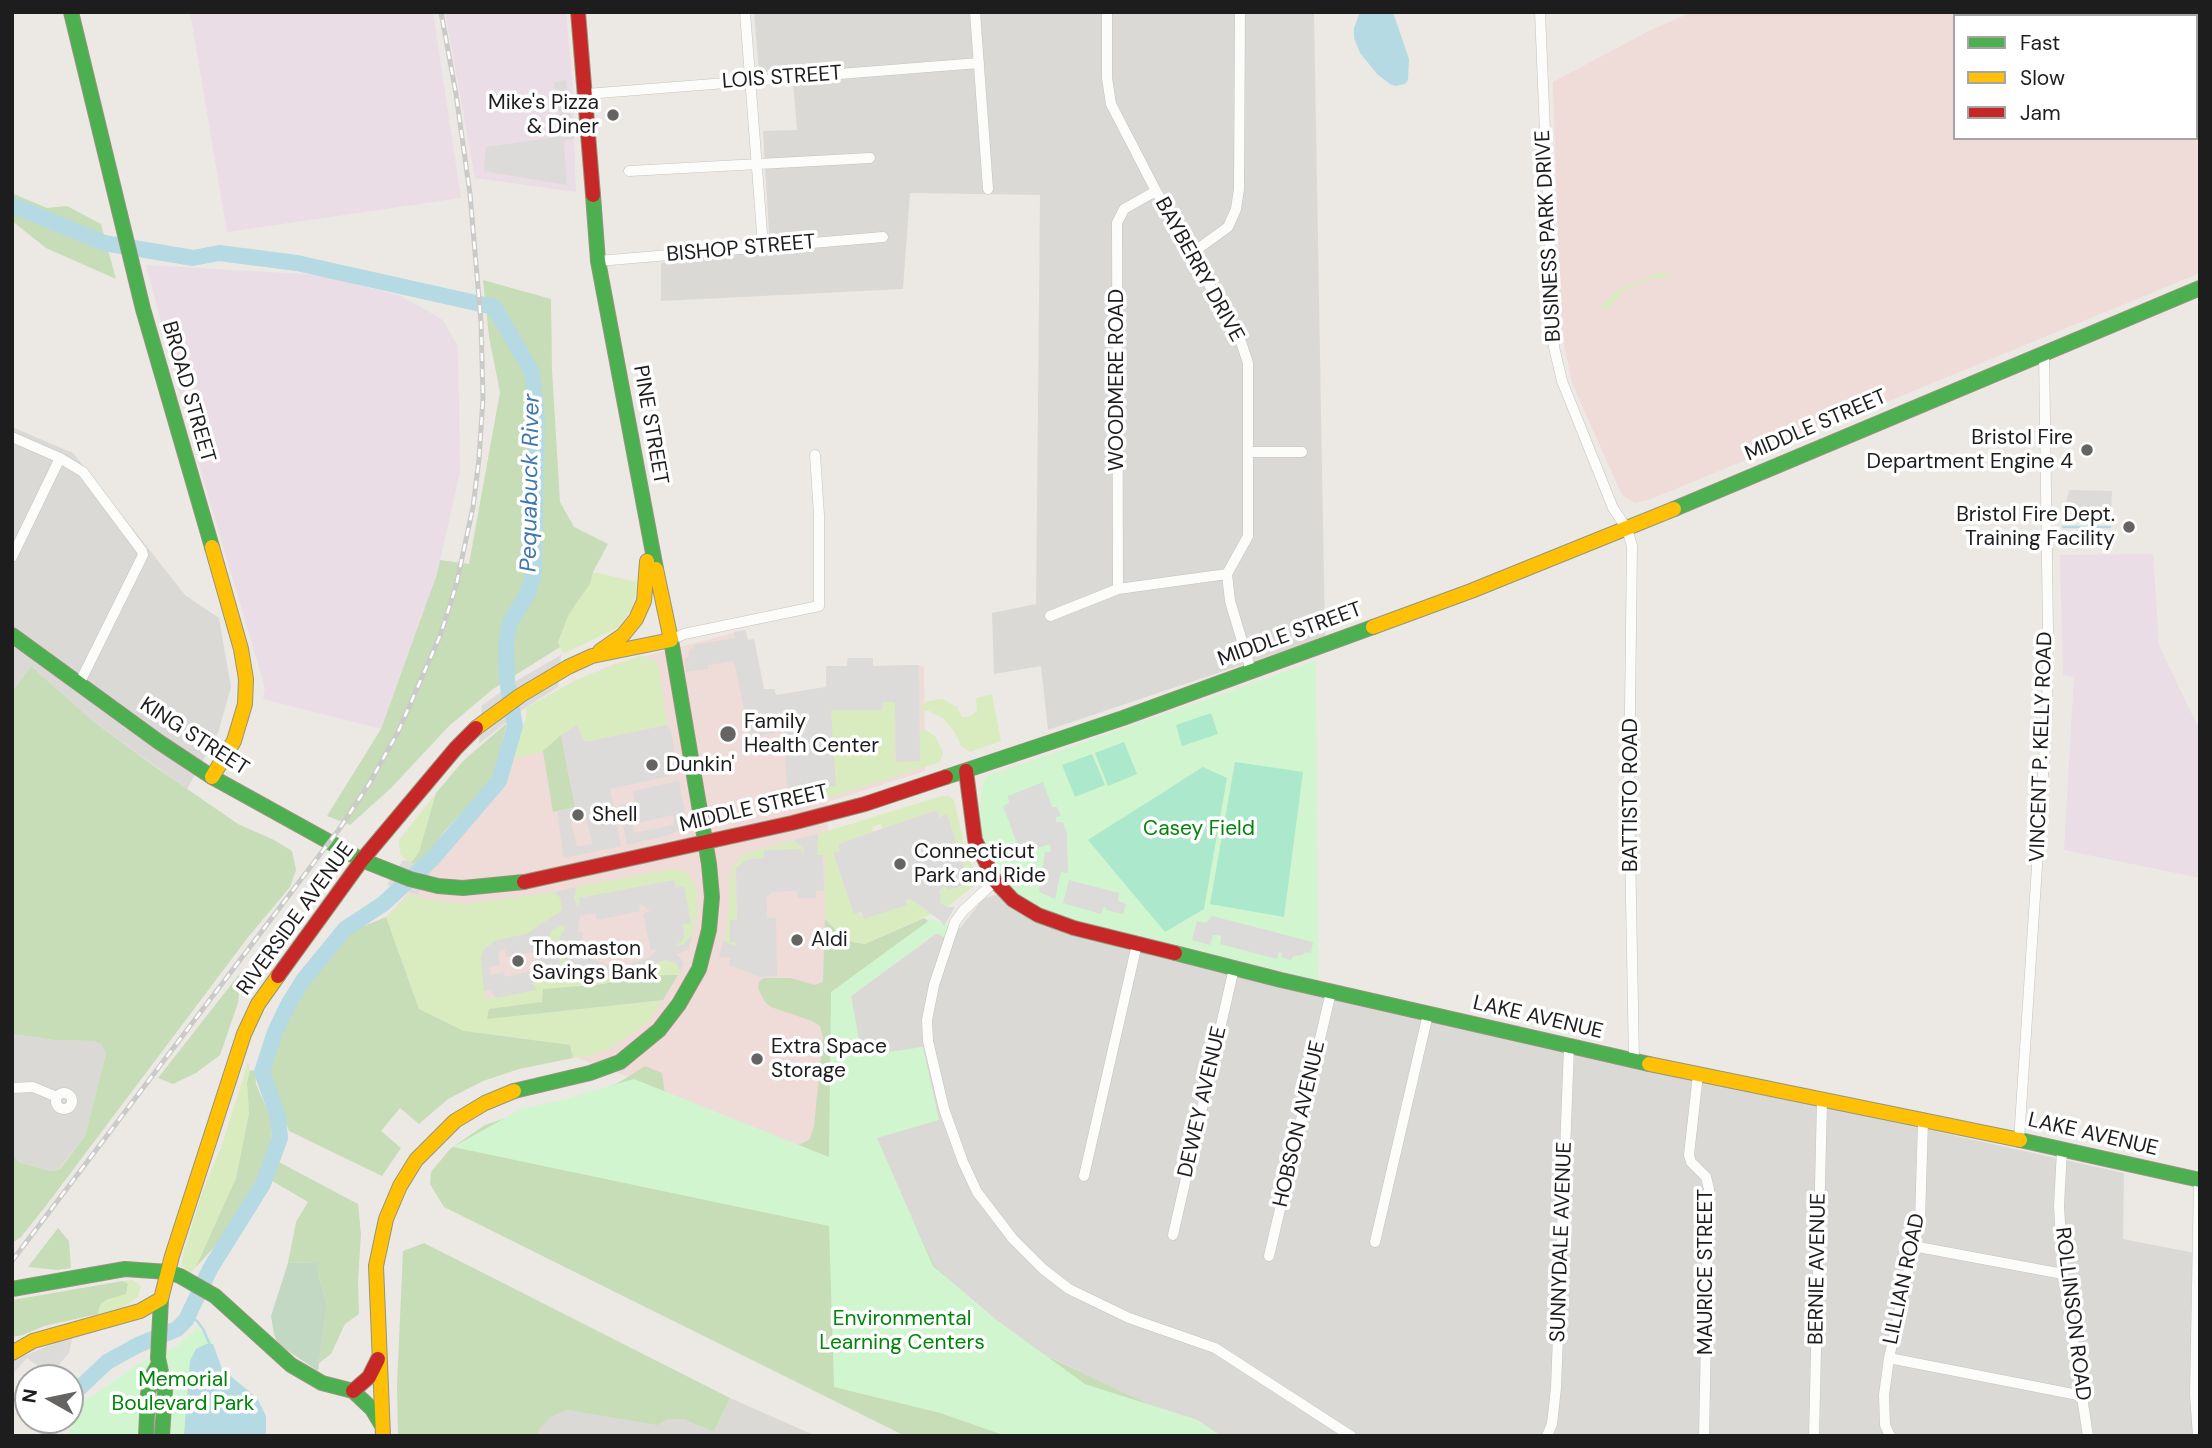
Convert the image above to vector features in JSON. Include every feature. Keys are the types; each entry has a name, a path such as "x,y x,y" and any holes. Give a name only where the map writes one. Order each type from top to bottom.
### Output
{"main road":[{"name":"BROAD STREET","path":"71,12 131,263 237,636 246,679 245,704 234,741 212,776"},
{"name":"PINE STREET","path":"382,1431 376,1279 379,1244 400,1186 416,1160 455,1121 485,1103 521,1088 590,1073 620,1062 659,1030 680,1004 699,969 707,939 712,897 706,843 671,640 598,261 578,12"},
{"name":"MIDDLE STREET","path":"362,860 425,883 463,888 515,884 706,843 865,804 1123,718 1462,594 1627,529 2200,288"},
{"path":"593,656 622,635 636,619 644,601 647,526"},
{"name":"KING STREET","path":"12,635 159,742 212,776 362,860"},
{"name":"RIVERSIDE AVENUE","path":"158,1361 162,1299 168,1272 228,1079 253,1014 290,958 362,860 437,768 481,724 521,695 559,672 593,656 671,640"},
{"name":"LAKE AVENUE","path":"966,771 975,840 995,881 1013,900 1044,918 1331,992 1634,1061 2199,1180"},
{"path":"12,1289 125,1269 168,1272 215,1296 291,1365 321,1383 353,1391 372,1409 382,1431"},
{"path":"12,1353 33,1340 128,1315 162,1299"},
{"path":"353,1391 369,1377 379,1358"},
{"path":"146,1436 148,1394 158,1361"},
{"path":"158,1361 165,1391 162,1436"}],"street":[{"path":"745,12 763,246"},
{"path":"975,12 988,189"},
{"name":"BAYBERRY DRIVE","path":"1107,12 1107,78 1111,104 1156,191 1240,339 1248,363 1248,536 1227,574"},
{"path":"1192,253 1228,227 1236,209 1239,189 1240,12"},
{"name":"BUSINESS PARK DRIVE","path":"1540,12 1554,347 1562,381 1613,508 1627,529"},
{"name":"LOIS STREET","path":"586,94 979,63"},
{"path":"629,171 870,158"},
{"name":"WOODMERE ROAD","path":"1118,589 1116,223 1124,209 1156,191"},
{"name":"BISHOP STREET","path":"598,261 883,237"},
{"name":"VINCENT P. KELLY ROAD","path":"2018,1140 2047,714 2044,353"},
{"path":"12,437 60,458 87,477 143,555 79,684"},
{"path":"1249,452 1302,452"},
{"path":"671,640 684,634 819,606 816,455"},
{"path":"12,557 60,458"},
{"name":"BATTISTO ROAD","path":"1627,529 1632,546 1629,792 1634,1061"},
{"path":"1050,616 1118,589 1227,574 1230,601 1251,671"},
{"path":"995,881 955,922 934,985 927,1020 944,1109 977,1192 1013,1239 1043,1269 1069,1289 1129,1318 1215,1348 1351,1436"},
{"path":"1084,1176 1137,944"},
{"name":"DEWEY AVENUE","path":"1173,1235 1234,968"},
{"name":"HOBSON AVENUE","path":"1269,1256 1331,992"},
{"path":"1375,1242 1428,1014"},
{"name":"SUNNYDALE AVENUE","path":"1548,1436 1555,1407 1569,1046"},
{"name":"MAURICE STREET","path":"1698,1074 1689,1155 1691,1162 1706,1177 1709,1189 1704,1436"},
{"path":"12,1088 33,1087 57,1097"},
{"name":"BERNIE AVENUE","path":"1814,1436 1822,1101"},
{"name":"LILLIAN ROAD","path":"1890,1436 1885,1425 1884,1395 1889,1358 1920,1220 1923,1121"},
{"name":"ROLLINSON ROAD","path":"2062,1150 2059,1206 2063,1274 2088,1436"},
{"path":"2198,1436 2195,1395 2199,1180"},
{"path":"1913,1246 2063,1274"},
{"path":"1889,1358 2082,1396"}],"shaded area":[{"path":"190,12 433,12 461,198 227,232"},
{"path":"445,12 566,12 572,76 576,192 475,178"},
{"path":"754,12 1314,12 1325,637 1048,730 1041,666 994,674 992,613 1036,604 1040,195 910,193 903,289 661,301 661,263 770,249 763,131 797,130 792,70 759,72"},
{"path":"1692,12 2200,12 2200,273 1651,499 1635,503 1622,495 1572,383 1561,328 1553,82 1649,31"},
{"path":"566,80 574,139 565,140 564,145 567,185 484,171 486,147 563,136 554,82"},
{"path":"146,265 321,275 401,296 443,320 458,346 460,472 437,574 381,729 263,699 265,688 195,451"},
{"path":"12,427 73,453 185,595 219,618 231,687 218,733 187,789 94,722 31,666 12,692"},
{"path":"2069,490 2112,491 2111,516 2063,516"},
{"path":"2153,554 2159,645 2197,725 2200,725 2200,878 2064,850 2074,677 2063,675 2060,555"},
{"path":"745,630 748,640 754,639 764,689 774,689 776,695 826,687 826,666 847,666 848,658 873,658 873,666 924,667 925,771 828,802 829,1026 812,1155 657,1100 648,1084 564,1053 466,1044 386,917 484,810 504,783 526,718 526,708 576,680 614,664"},
{"path":"745,630 748,640 754,639 764,689 774,689 776,695 826,687 826,666 847,666 848,658 873,658 873,666 919,665 920,761 896,762 895,702 883,702 882,710 831,710 836,786 828,787 819,801 797,807 788,796 783,731 750,738 734,661 686,672 685,658 689,657 689,651 694,645 735,638 734,632"},
{"path":"561,655 558,687 519,712 479,744 482,705"},
{"path":"577,725 585,742 667,725 671,730 678,774 610,789 621,846 564,858 557,811 575,807 561,735","holes":["587,819 592,844 577,847 571,822"]},
{"path":"679,781 685,813 680,830 627,845 619,805 635,802 633,791","holes":["673,815 674,825 634,833 633,824"]},
{"path":"1043,782 1052,807 1057,807 1061,816 1056,817 1056,822 1063,822 1067,833 1068,873 1061,872 1055,899 1039,892 1045,852 1051,852 1050,844 1021,854 1003,806 1009,803 1008,796"},
{"name":"Connecticut Park and Ride","path":"936,810 939,817 947,814 967,875 959,879 962,886 948,890 945,885 940,891 941,903 947,907 955,907 944,926 910,899 906,900 907,905 864,919 861,912 854,914 833,853 840,851 838,844"},
{"path":"818,834 817,855 823,855 824,891 816,891 816,898 798,898 797,891 772,892 767,898 767,918 776,918 777,976 760,977 729,965 731,958 719,957 724,941 734,946 737,943 730,942 730,920 737,920 736,868 746,860 764,858 764,850 801,849 803,857 804,849 794,840"},
{"path":"403,860 433,869 418,895 387,885"},
{"path":"674,880 676,888 684,886 691,923 683,925 684,939 674,947 684,944 692,935 689,949 677,954 684,963 681,972 675,962 666,960 602,978 532,983 537,990 496,998 490,990 484,991 481,959 484,949 497,940 526,934 561,911 560,898 555,892 577,887 574,898 577,906 580,904 579,898","holes":["641,904 650,911 643,914 651,950 657,949 649,958 613,968 593,959 591,950 581,948 583,933 578,932 580,916 595,913 597,920 640,911","563,925 565,929 560,937 566,967 571,962 578,969 575,973 555,971 561,969 555,940 548,939 552,930","501,950 505,950 507,957 533,952 537,970 505,977 504,972 491,975 489,967 500,965 498,956"]},
{"path":"1069,880 1119,893 1118,901 1126,904 1123,914 1107,910 1104,906 1101,914 1063,903"},
{"path":"997,894 1011,907 1074,936 1245,979 2124,1173 2123,1239 2200,1254 2200,1436 1221,1436 1197,1420 1144,1403 1040,1352 995,1319 933,1266 874,1138 922,1047 862,1056 851,996 937,933 944,937 948,925 960,928 983,899"},
{"path":"1212,916 1313,942 1311,953 1305,952 1291,960 1281,957 1282,953 1279,952 1277,959 1220,944 1221,936 1217,935 1213,935 1210,945 1192,940 1197,921 1206,923"},
{"path":"12,1034 55,1040 93,1041 101,1044 106,1053 85,1136 59,1169 51,1171 18,1162 12,1152"},
{"path":"73,1335 69,1353 60,1364 35,1364 27,1358 22,1364 14,1364 12,1375 12,1362"},
{"path":"730,1398 816,1436 538,1436 539,1430 551,1417 568,1410 683,1419 714,1432"}],"green space":[{"path":"12,193 47,208 67,206 101,224 116,279 46,248 12,221"},
{"path":"1658,273 1671,277 1649,279 1624,290 1610,307 1601,310 1602,305 1617,290"},
{"path":"483,280 551,299 552,370 560,502 574,527 608,544 593,572 590,584 569,614 558,642 560,647 493,689 449,726 391,788 350,825 327,816 381,729 440,560 469,564 500,392 489,337"},
{"path":"593,572 637,582 630,612 617,628 563,654 558,642 569,614 590,584"},
{"path":"640,656 653,659 659,668 667,725 584,742 577,725 543,751 516,759 515,752 526,718 526,708 576,680"},
{"name":"Casey Field","path":"1316,661 1318,980 1060,916 1025,899 1009,886 995,867 983,843 979,821 982,784 987,776"},
{"path":"31,666 94,722 154,766 238,824 292,851 296,870 290,887 249,936 45,1207 21,1237 12,1243 12,1152 18,1162 51,1171 60,1169 85,1136 106,1053 101,1044 93,1041 55,1040 12,1034 12,692"},
{"path":"992,694 1001,741 970,752 961,746 954,731 943,718 920,710 928,701 942,699 957,707 962,717 971,716 977,710 976,698"},
{"path":"883,702 895,702 895,761 920,761 920,729 936,737 943,753 940,762 819,801 828,787 836,785 830,710 882,710"},
{"path":"1211,713 1218,734 1182,746 1176,725"},
{"path":"507,723 493,778 444,832 429,853 414,864 411,863 419,852 436,793 463,761"},
{"path":"561,735 575,808 553,812 543,751"},
{"path":"1124,742 1137,774 1108,786 1095,753"},
{"path":"1092,754 1105,785 1075,797 1062,765"},
{"path":"1235,762 1303,772 1284,917 1210,904"},
{"path":"1203,767 1227,778 1204,909 1165,932 1088,840"},
{"path":"436,793 419,852 411,863 407,862 400,854 399,840"},
{"path":"941,796 949,796 954,800 965,849 977,878 975,885 947,907 941,903 939,897 942,887 945,884 961,886 959,879 967,875 947,815 938,817 936,810 882,829 881,824 872,827 873,832 838,844 859,912 864,918 907,904 906,900 910,899 931,914 865,944 852,942 825,919 825,855 817,855 818,834"},
{"path":"794,840 804,849 803,857 801,850 764,851 764,858 751,858 735,871 737,920 730,920 738,942 734,946 728,944 724,941 733,863 747,853"},
{"path":"672,869 686,872 696,886 697,912 692,935 684,944 669,949 685,934 683,925 690,923 683,886 579,899 580,905 575,905 577,887"},
{"path":"555,892 560,898 561,911 526,934 497,940 484,949 481,959 485,983 483,999 536,990 531,983 602,978 666,960 678,965 681,972 679,976 628,976 605,984 543,989 542,1002 489,1009 487,1019 663,1000 647,1023 609,1049 573,1058 570,1045 464,1031 419,1009 386,917 409,895 467,904"},
{"path":"386,917 419,1009 464,1031 570,1045 573,1058 519,1069 483,1081 448,1099 419,1124 400,1108 381,1131 401,1148 382,1176 289,1131 269,1079 268,1065 280,1032 309,982 347,933"},
{"path":"924,918 935,926 879,967 851,996 862,1056 915,1048 874,1139 934,1265 991,1322 1045,1355 1179,1419 1197,1436 905,1436 444,1207 430,1184 431,1172 450,1149 485,1125 526,1111 579,1099 618,1083 645,1066 662,1073 665,1094 799,1145 810,1139 814,1126 823,1038 820,1026 812,1021 771,1007 765,1002 758,988 759,982 764,978 790,978 815,985 823,982 825,919 852,942 865,944"},
{"name":"Environmental Learning Centers","path":"931,919 948,925 944,937 936,933 851,996 862,1056 923,1047 939,1120 877,1138 933,1266 995,1319 1085,1384 1197,1420 1221,1436 1006,1436 940,1413 834,1387 829,1226 453,1147 521,1109 634,1079 829,1157 831,992"},
{"path":"560,925 565,927 566,966 571,962 578,969 575,973 555,971 561,968 556,941 548,940 552,930"},
{"path":"241,972 238,1003 220,1055 196,1073 173,1084 158,1078"},
{"path":"678,975 663,1000 487,1019 489,1009 542,1002 543,989 605,984 628,976"},
{"path":"248,1062 249,1113 236,1178 202,1255 190,1273 182,1266 183,1254"},
{"path":"250,1070 255,1071 256,1084 271,1119 272,1142 259,1182 217,1244 196,1267 236,1178 249,1113 247,1083"},
{"path":"277,1161 358,1204 361,1234 359,1314 345,1324 331,1354 319,1363 327,1305 318,1273 318,1262 288,1263 296,1222 308,1202 269,1179"},
{"path":"58,1228 69,1241 71,1268 57,1270 28,1267"},
{"path":"424,1243 730,1398 714,1432 683,1419 668,1419 657,1425 568,1410 551,1417 539,1430 538,1436 398,1436 397,1385 403,1251"},
{"path":"318,1262 318,1273 327,1305 318,1371 278,1344 271,1316 288,1263"},
{"path":"133,1280 141,1286 138,1297 120,1309 98,1314 100,1305 106,1300 126,1294 128,1285 123,1281"},
{"path":"123,1281 128,1284 126,1294 106,1300 100,1305 98,1314 44,1326 12,1337 12,1300"},
{"name":"Memorial Boulevard Park","path":"197,1328 212,1339 222,1369 257,1398 266,1416 266,1436 68,1436 84,1434 84,1402 138,1364 176,1347"}],"water":[{"path":"1360,12 1393,12 1409,59 1408,80 1405,84 1390,84 1377,74 1360,53 1354,38 1354,28"},
{"path":"213,1344 222,1369 257,1398 266,1416 266,1436 184,1436 190,1361 196,1349"}],"waterway":[{"name":"Pequabuck River","path":"12,205 104,243 193,258 219,253 297,263 494,307 532,372 537,418 534,572 528,593 510,622 506,645 507,680 515,726 499,781 433,858 383,904 345,929 304,979 275,1032 262,1072 278,1117 280,1138 263,1184 210,1269 186,1320 177,1329 138,1345 107,1362 84,1384"},
{"path":"2063,527 2110,527"},
{"path":"188,1315 203,1329 210,1345"}],"railway":[{"path":"12,1261 340,828 398,732 440,636 456,586 473,507 483,398 481,322 470,194 441,12"}],"traffic: fast":[{"path":"71,12 143,309 212,547"},
{"path":"593,195 598,261 656,569"},
{"path":"1674,509 2200,288"},
{"path":"946,777 1123,718 1373,627"},
{"path":"12,635 159,742 212,777 362,860 410,879 438,886 463,888 524,882"},
{"path":"514,1091 590,1073 620,1062 659,1030 679,1004 699,969 709,930 712,897 709,864 671,640"},
{"path":"1175,953 1281,980 1649,1064"},
{"path":"2020,1140 2200,1180"},
{"path":"12,1289 125,1269 168,1272 180,1276 215,1296 291,1365 322,1383 353,1391 372,1409 381,1424"},
{"path":"161,1299 158,1358 165,1391 162,1436"},
{"path":"146,1436 148,1394 151,1378 158,1365"}],"traffic: slow":[{"path":"1373,627 1471,591 1674,509"},
{"path":"212,547 241,649 246,679 245,704 234,741 212,777"},
{"path":"600,651 623,635 636,619 644,601 647,561"},
{"path":"476,728 521,695 592,656 671,640 656,569"},
{"path":"12,1353 33,1341 140,1311 161,1299 172,1256 244,1034 258,1004 278,976"},
{"path":"1649,1064 2020,1140"},
{"path":"383,1436 376,1266 386,1219 400,1186 416,1160 455,1121 485,1103 514,1091"}],"traffic: jam":[{"path":"578,12 593,195"},
{"path":"278,976 362,860 476,728"},
{"path":"966,771 975,840 995,881 1013,900 1038,915 1074,928 1175,953"},
{"path":"524,882 792,823 865,804 946,777"},
{"path":"353,1391 369,1377 378,1359"}],"place":[{"name":"Mike's Pizza & Diner","path":"613,115"},
{"name":"Bristol Fire Department Engine 4","path":"2087,450"},
{"name":"Bristol Fire Dept. Training Facility","path":"2129,527"},
{"name":"Family Health Center","path":"728,734"},
{"name":"Dunkin'","path":"652,765"},
{"name":"Shell","path":"578,815"},
{"name":"Connecticut Park and Ride","path":"900,864"},
{"name":"Aldi","path":"797,940"},
{"name":"Thomaston Savings Bank","path":"518,961"},
{"name":"Extra Space Storage","path":"757,1059"}]}
